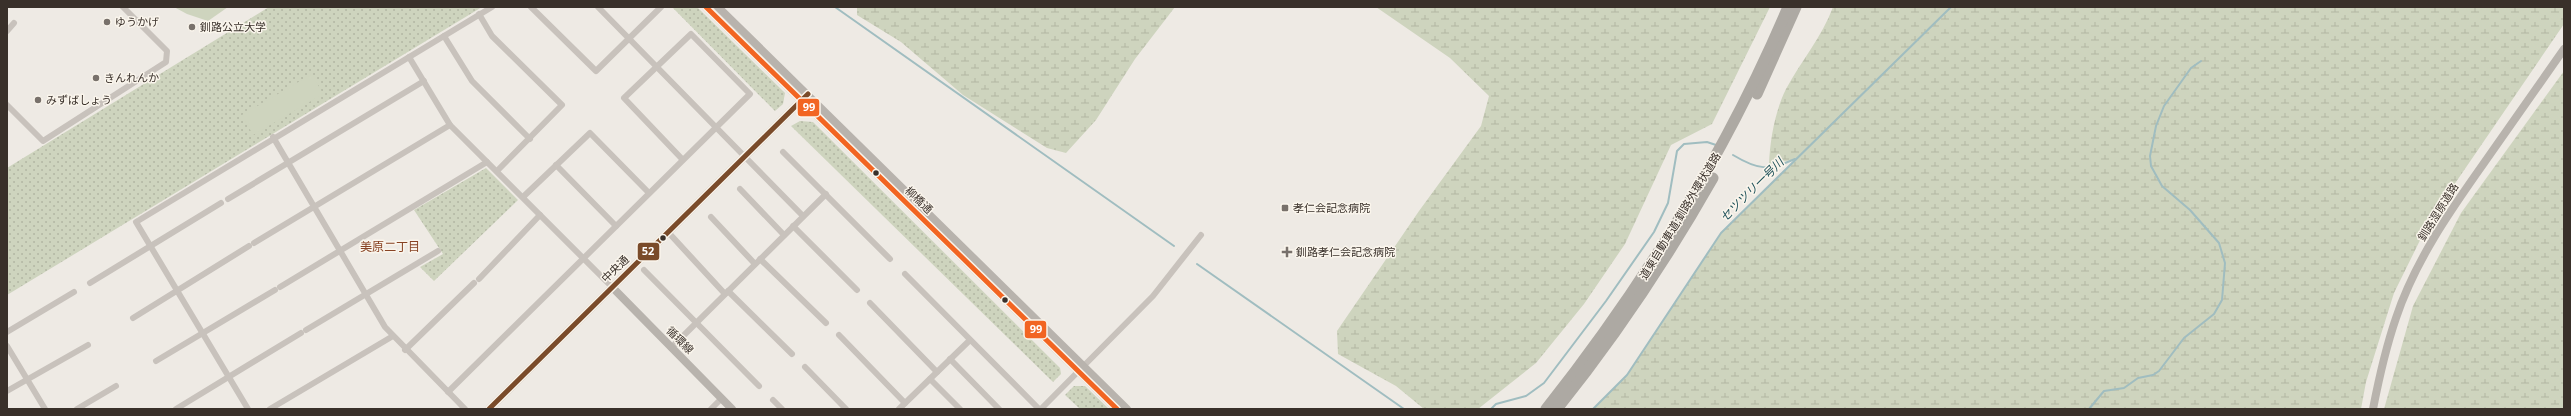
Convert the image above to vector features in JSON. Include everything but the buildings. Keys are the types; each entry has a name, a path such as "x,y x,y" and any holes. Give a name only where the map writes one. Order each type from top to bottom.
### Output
{"highway":[{"name":"道東自動車道;釧路外環状道路","path":"1546,409 1621,310 1660,252 1706,175 1742,106 1788,7"},
{"name":"道東自動車道;釧路外環状道路","path":"1557,409 1628,315 1671,250 1712,179 1749,110 1796,7"},
{"path":"1540,409 1571,377"}],"street":[{"path":"7,104 43,141 166,62 167,51 123,7"},
{"path":"248,409 136,222 273,137 492,7"},
{"path":"531,7 596,71 661,7"},
{"path":"598,7 803,216"},
{"name":"柳橋通","path":"706,7 805,97"},
{"name":"柳橋通","path":"718,7 805,97 1081,368 1127,409"},
{"path":"479,14 492,36 562,105 530,139 496,171"},
{"path":"7,31 14,23"},
{"path":"448,392 750,94 691,34 624,98 683,160"},
{"path":"444,36 472,81 530,139"},
{"name":"釧路湿原道路","path":"2373,409 2396,317 2420,262 2457,202 2564,48"},
{"path":"409,57 450,125 523,197 583,260 612,287"},
{"path":"228,199 424,81"},
{"name":"中央通","path":"489,409 805,97"},
{"path":"133,318 176,290 450,125"},
{"path":"523,197 590,132 649,193"},
{"path":"273,137 313,208 393,336 464,409"},
{"path":"783,152 890,259"},
{"path":"156,361 487,162"},
{"path":"556,166 616,226"},
{"path":"740,189 784,235"},
{"path":"671,348 826,194"},
{"path":"90,283 221,203"},
{"path":"405,350 540,216"},
{"path":"711,217 755,264"},
{"path":"793,226 857,290"},
{"path":"668,232 726,292 792,354"},
{"path":"905,274 1040,409 1154,296 1201,235"},
{"path":"176,409 438,251"},
{"path":"760,258 826,323"},
{"path":"644,270 759,386"},
{"name":"循環線","path":"612,287 732,409"},
{"path":"7,332 74,292"},
{"path":"870,303 937,372"},
{"path":"839,335 905,403"},
{"path":"270,409 393,336"},
{"path":"899,409 970,340"},
{"path":"7,391 88,345"},
{"path":"7,346 45,409"},
{"path":"950,359 999,409"},
{"path":"805,367 846,409"},
{"name":"柳橋通","path":"1081,368 1117,409"},
{"path":"930,379 960,409"},
{"path":"77,409 116,386"},
{"path":"711,409 722,398"},
{"path":"773,400 782,409"}],"green space":[{"path":"174,7 228,7 208,21 187,14"},
{"path":"269,7 482,7 7,295 7,168"},
{"path":"672,7 697,7 785,93 783,104 775,111"},
{"path":"857,7 1175,7 1135,59 1096,120 1066,153 1047,148 963,95 901,42 857,15"},
{"path":"1376,7 1770,7 1712,124 1671,145 1625,244 1584,304 1536,363 1478,409 1424,409 1396,386 1338,354 1337,331 1419,211 1481,126 1489,96 1450,58"},
{"path":"1833,7 2564,7 2564,24 2430,220 2394,293 2366,382 2361,409 1593,409 1627,375 1721,233 1797,159 1769,164 1774,126 1786,89 1823,29"},
{"path":"2564,71 2564,409 2384,409 2413,306 2461,213"},
{"path":"312,74 323,94 253,135 242,115"},
{"path":"800,121 813,122 1060,368 1061,374 1053,382 791,126"},
{"path":"486,168 518,200 434,281 420,267 443,254 414,210"},
{"path":"1074,386 1085,386 1109,409 1080,409 1065,395"}],"waterway":[{"path":"835,7 1174,246"},
{"name":"セツツリ一号川","path":"1593,409 1627,375 1721,233 1951,7"},
{"path":"2089,409 2104,391 2124,388 2138,378 2153,375 2159,371 2184,338 2214,314 2222,300 2225,263 2219,243 2190,210 2162,186 2151,166 2150,156 2156,126 2164,106 2191,68 2201,61"},
{"path":"1491,409 1496,404 1526,396 1544,383 1606,301 1654,232 1668,203 1677,151 1684,144 1707,142 1716,145"},
{"path":"1733,155 1749,164 1763,167 1777,166 1795,159"},
{"path":"1197,264 1404,409"}],"transit line":[{"name":"99","path":"706,7 1117,409"},
{"name":"52","path":"489,409 808,94"}],"place":[{"name":"ゆうかげ","path":"107,22"},
{"name":"釧路公立大学","path":"192,27"},
{"name":"きんれんか","path":"96,78"},
{"name":"みずばしょう","path":"38,100"},
{"name":"孝仁会記念病院","path":"1285,208"},
{"name":"釧路孝仁会記念病院","path":"1287,252"}],"district":[{"name":"美原二丁目","path":"390,247"}]}
